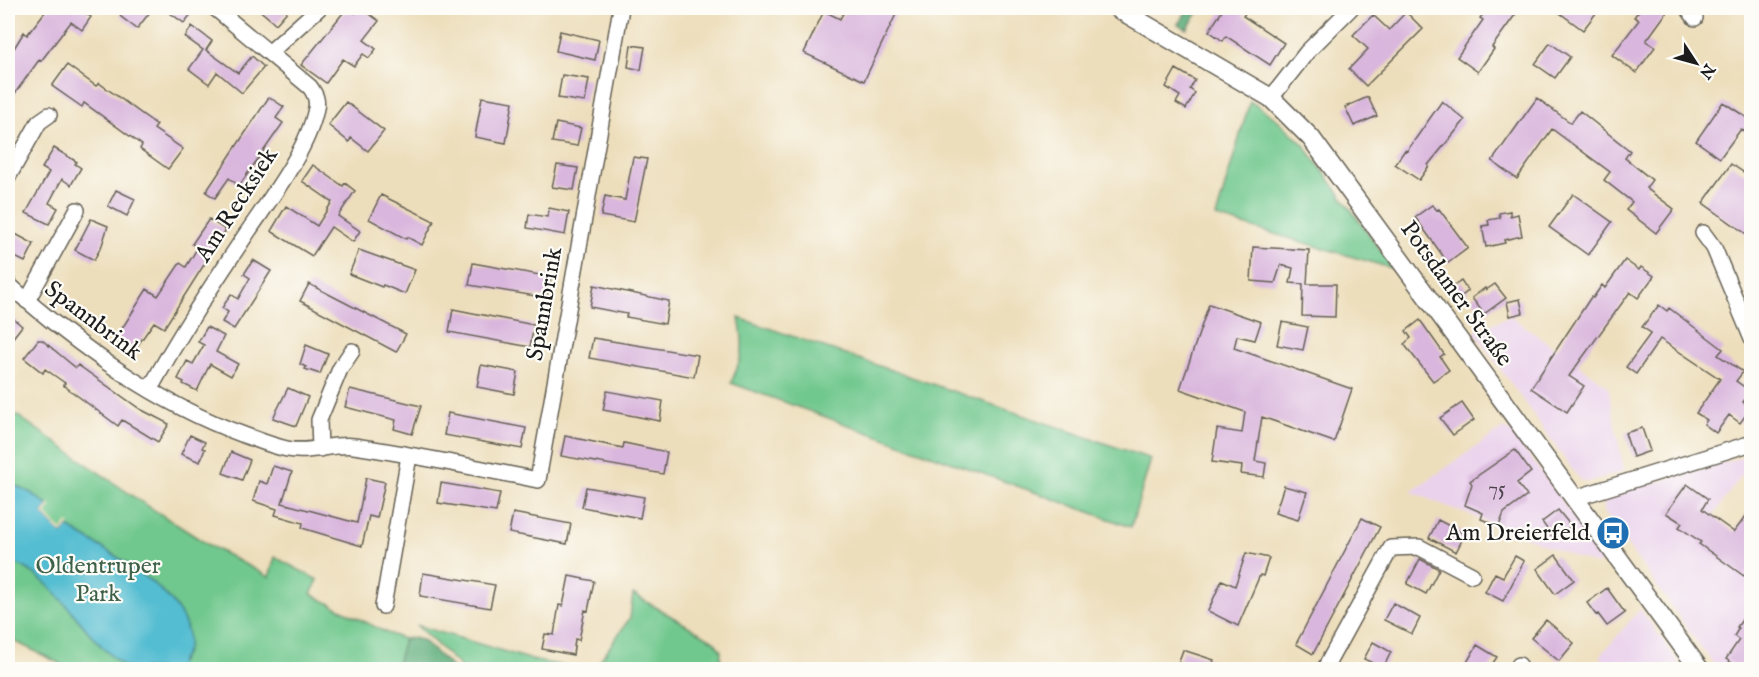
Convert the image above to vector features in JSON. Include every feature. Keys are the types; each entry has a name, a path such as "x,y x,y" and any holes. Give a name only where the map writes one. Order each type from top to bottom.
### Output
{"street":[{"name":"Am Recksiek","path":"150,389 218,276 285,175 312,122 317,100 305,82 215,8"},
{"path":"269,52 319,8"},
{"name":"Spannbrink","path":"8,284 97,356 150,389 208,421 272,445 292,450 353,446 538,480 621,8"},
{"name":"Potsdamer Straße","path":"1117,8 1208,59 1270,98 1294,119 1328,158 1700,669"},
{"path":"1270,98 1307,52 1351,8"},
{"path":"8,177 39,122 49,115"},
{"path":"27,301 77,210"},
{"path":"1703,233 1714,248 1752,339"},
{"path":"320,449 319,420 340,369 352,351"},
{"path":"1575,498 1752,443"},
{"path":"383,606 409,456"},
{"path":"1324,669 1391,548 1419,547 1472,575"}],"shaded area":[{"path":"1510,316 1608,386 1624,471 1588,482 1580,480 1474,332"},
{"path":"1503,428 1512,432 1604,559 1596,565 1411,492"},
{"path":"1751,455 1751,461 1713,516 1751,544 1751,669 1717,669 1604,513 1604,503 1613,495"},
{"path":"1640,609 1683,669 1608,669 1600,656"}],"green space":[{"path":"1189,8 1201,8 1187,29 1178,24"},
{"path":"1250,101 1278,120 1304,145 1394,269 1216,217"},
{"path":"739,318 1151,459 1131,527 731,383 742,351"},
{"name":"Oldentruper Park","path":"8,409 140,501 207,544 269,577 275,557 318,580 311,594 387,633 404,639 396,669 71,669 8,638"},
{"path":"633,594 714,641 721,651 720,669 594,669 630,618"},
{"path":"416,625 536,661 581,669 463,669"},
{"path":"404,639 422,640 454,669 396,669"}],"water":[{"path":"8,482 31,493 49,506 43,514 62,534 68,527 123,561 162,591 177,608 186,626 187,649 175,669 128,669 112,657 41,579 25,568 8,561"}],"pier":[{"path":"50,504 51,507 46,514 54,523 62,530 66,524 70,524 62,534 43,514"}],"building":[{"path":"48,8 91,8 87,14 91,17 82,30 71,22 41,61 39,60 8,103 8,58 24,32 27,35"},
{"path":"126,8 153,8 137,29 120,16"},
{"path":"163,8 196,8 184,23"},
{"path":"257,8 290,8 276,24"},
{"path":"347,8 355,13 361,8 379,21 364,40 376,49 369,58 363,54 354,66 343,59 326,83 301,65"},
{"path":"846,8 899,8 864,81 804,53 824,11 840,19"},
{"path":"1224,8 1249,8 1243,16 1284,43 1270,65 1226,36 1223,41 1209,31"},
{"path":"1488,8 1520,8 1492,47 1494,49 1478,72 1457,57 1483,20 1480,18"},
{"path":"1553,8 1600,8 1583,30"},
{"path":"1641,8 1670,8 1646,41 1655,47 1636,73 1612,55 1639,20 1634,17"},
{"path":"1406,12 1423,29 1366,86 1349,69 1368,49 1353,35 1373,15 1389,30"},
{"path":"192,26 212,41 206,50 238,73 252,56 264,67 242,93 217,72 209,84 189,69 203,50 185,37"},
{"path":"560,31 599,40 595,60 556,51"},
{"path":"1550,43 1570,57 1555,78 1535,64"},
{"path":"631,45 645,47 641,70 628,67"},
{"path":"67,65 96,86 99,83 157,125 154,129 183,149 168,169 140,149 142,145 84,103 82,107 52,86"},
{"path":"1176,69 1195,80 1190,89 1195,93 1186,109 1176,103 1180,96 1166,87"},
{"path":"562,75 589,79 585,102 558,98"},
{"path":"269,97 284,107 276,118 283,123 239,186 229,178 215,198 206,192"},
{"path":"482,97 513,102 506,143 475,137"},
{"path":"1368,97 1377,116 1354,126 1345,107"},
{"path":"1537,98 1571,123 1580,111 1630,151 1625,158 1652,180 1646,188 1674,209 1656,233 1626,210 1632,202 1604,180 1610,172 1552,129 1517,179 1492,161"},
{"path":"1442,101 1465,120 1428,165 1419,180 1395,164 1405,150 1407,151"},
{"path":"346,102 384,131 368,151 351,138 349,142 328,125"},
{"path":"1723,102 1752,121 1752,136 1741,129 1720,158 1696,141"},
{"path":"556,123 581,128 577,146 552,142"},
{"path":"54,148 77,162 75,164 81,168 71,185 62,179 49,203 58,208 49,224 26,213 49,172 42,168"},
{"path":"633,157 647,159 634,222 601,216 605,196 625,200"},
{"path":"1731,164 1752,178 1752,238 1703,203"},
{"path":"313,165 343,186 345,183 355,191 338,216 360,231 353,242 331,227 312,256 271,231 286,206 317,226 332,202 302,181"},
{"path":"557,165 578,168 574,190 552,187"},
{"path":"116,190 135,199 127,216 108,206"},
{"path":"1573,194 1612,222 1588,255 1549,227"},
{"path":"381,195 434,221 422,245 369,219"},
{"path":"1432,205 1437,210 1439,209 1468,248 1448,263 1415,217"},
{"path":"549,208 569,212 565,235 527,228 529,214 547,217"},
{"path":"1510,211 1510,216 1518,214 1522,236 1486,247 1482,226 1489,225 1488,220 1500,218 1499,213"},
{"path":"91,219 108,226 94,260 75,250"},
{"path":"209,219 226,230 164,328 154,322 133,352 114,341 147,289 158,296 180,263 186,267 198,247 192,244"},
{"path":"8,230 34,244 25,262 13,256 15,253 8,249"},
{"path":"1253,247 1309,250 1307,284 1336,284 1335,317 1302,316 1303,284 1290,283 1293,268 1281,265 1275,283 1251,281"},
{"path":"359,250 415,270 405,294 349,274"},
{"path":"253,260 271,271 234,329 222,322 228,312 222,308 231,294 238,299 250,278 244,274"},
{"path":"1625,260 1639,270 1641,267 1654,276 1638,298 1630,292 1569,376 1584,386 1567,412 1531,388 1591,297 1593,298 1602,285 1605,288"},
{"path":"473,263 551,277 547,298 469,285"},
{"path":"1461,281 1468,291 1458,299 1450,288"},
{"path":"309,284 406,334 396,352 300,301"},
{"path":"1495,284 1506,298 1484,314 1472,298"},
{"path":"594,285 669,301 665,324 590,307"},
{"path":"1520,299 1523,313 1510,316 1507,302"},
{"path":"1209,304 1261,322 1255,340 1237,336 1234,348 1352,389 1334,442 1262,417 1255,461 1266,463 1264,477 1241,474 1242,466 1212,462 1217,429 1242,433 1245,412 1180,389"},
{"path":"1659,305 1667,311 1669,308 1723,349 1718,355 1743,372 1736,381 1750,391 1743,402 1751,408 1740,423 1729,415 1716,433 1704,424 1707,420 1696,413 1720,379 1660,339 1636,374 1626,367 1651,333 1642,327"},
{"path":"453,309 534,325 530,347 449,332"},
{"path":"8,314 22,326 8,344"},
{"path":"1420,320 1444,354 1440,357 1449,370 1433,381 1404,344 1411,338 1406,331"},
{"path":"1282,322 1308,327 1303,350 1277,345"},
{"path":"207,327 224,336 216,352 238,364 231,376 210,364 197,391 178,379 187,361 193,364 204,345 198,342"},
{"path":"593,338 698,355 694,377 589,358"},
{"path":"38,340 42,340 76,368 78,365 140,409 169,424 158,442 122,420 118,426 63,385 65,383 45,369 43,373 24,358"},
{"path":"306,345 328,354 320,374 305,369 306,367 300,364"},
{"path":"481,365 518,372 514,394 477,387"},
{"path":"288,388 308,397 296,426 273,418"},
{"path":"350,389 421,406 412,434 394,429 396,420 345,407"},
{"path":"607,391 663,401 660,421 603,410"},
{"path":"1462,403 1474,420 1453,435 1440,418"},
{"path":"448,413 526,428 522,449 444,435"},
{"path":"1642,428 1650,451 1633,457 1625,433"},
{"path":"190,435 205,442 200,462 181,454"},
{"path":"565,436 623,448 624,443 667,452 663,474 561,456"},
{"path":"1515,450 1531,472 1517,483 1527,496 1504,513 1499,526 1481,519 1483,513 1465,505 1472,484 1470,481"},
{"path":"231,452 250,460 242,480 223,473"},
{"path":"273,466 292,472 282,503 357,523 366,478 385,482 377,518 369,516 362,546 302,528 303,523 275,515 277,509 253,501 259,481 267,484"},
{"path":"441,483 500,493 496,512 438,503"},
{"path":"1687,484 1708,499 1702,509 1734,532 1752,508 1752,566 1744,576 1699,544 1701,542 1679,527 1682,523 1666,513"},
{"path":"1284,486 1307,492 1298,520 1275,513"},
{"path":"586,487 644,497 640,518 582,507"},
{"path":"1558,510 1571,526 1554,539 1542,522"},
{"path":"513,513 571,524 567,544 509,533"},
{"path":"1362,518 1380,527 1313,654 1296,644"},
{"path":"1438,520 1465,534 1456,552 1429,538"},
{"path":"1246,553 1269,558 1263,576 1260,575 1238,626 1208,611 1222,580 1235,586"},
{"path":"1556,555 1574,580 1555,594 1537,569"},
{"path":"1515,556 1524,561 1503,601 1485,592 1495,573 1503,577"},
{"path":"1420,559 1439,569 1426,594 1407,584"},
{"path":"423,573 495,585 490,608 420,596"},
{"path":"569,576 594,581 579,640 575,639 573,655 542,649 545,634 554,635 559,605 563,606"},
{"path":"1607,588 1625,613 1607,626 1587,603"},
{"path":"1393,603 1420,618 1412,634 1384,620"},
{"path":"1752,606 1752,669 1741,669 1726,659 1739,640 1734,636 1739,628 1737,627"},
{"path":"1546,620 1574,643 1559,661 1531,638"},
{"path":"1373,642 1391,652 1383,668 1364,659"},
{"path":"1477,645 1497,657 1489,669 1463,669"},
{"path":"1183,650 1214,660 1211,669 1176,669"}],"waterway":[{"path":"177,666 182,670"}],"place":[{"name":"Am Dreierfeld","path":"1613,533"}]}
